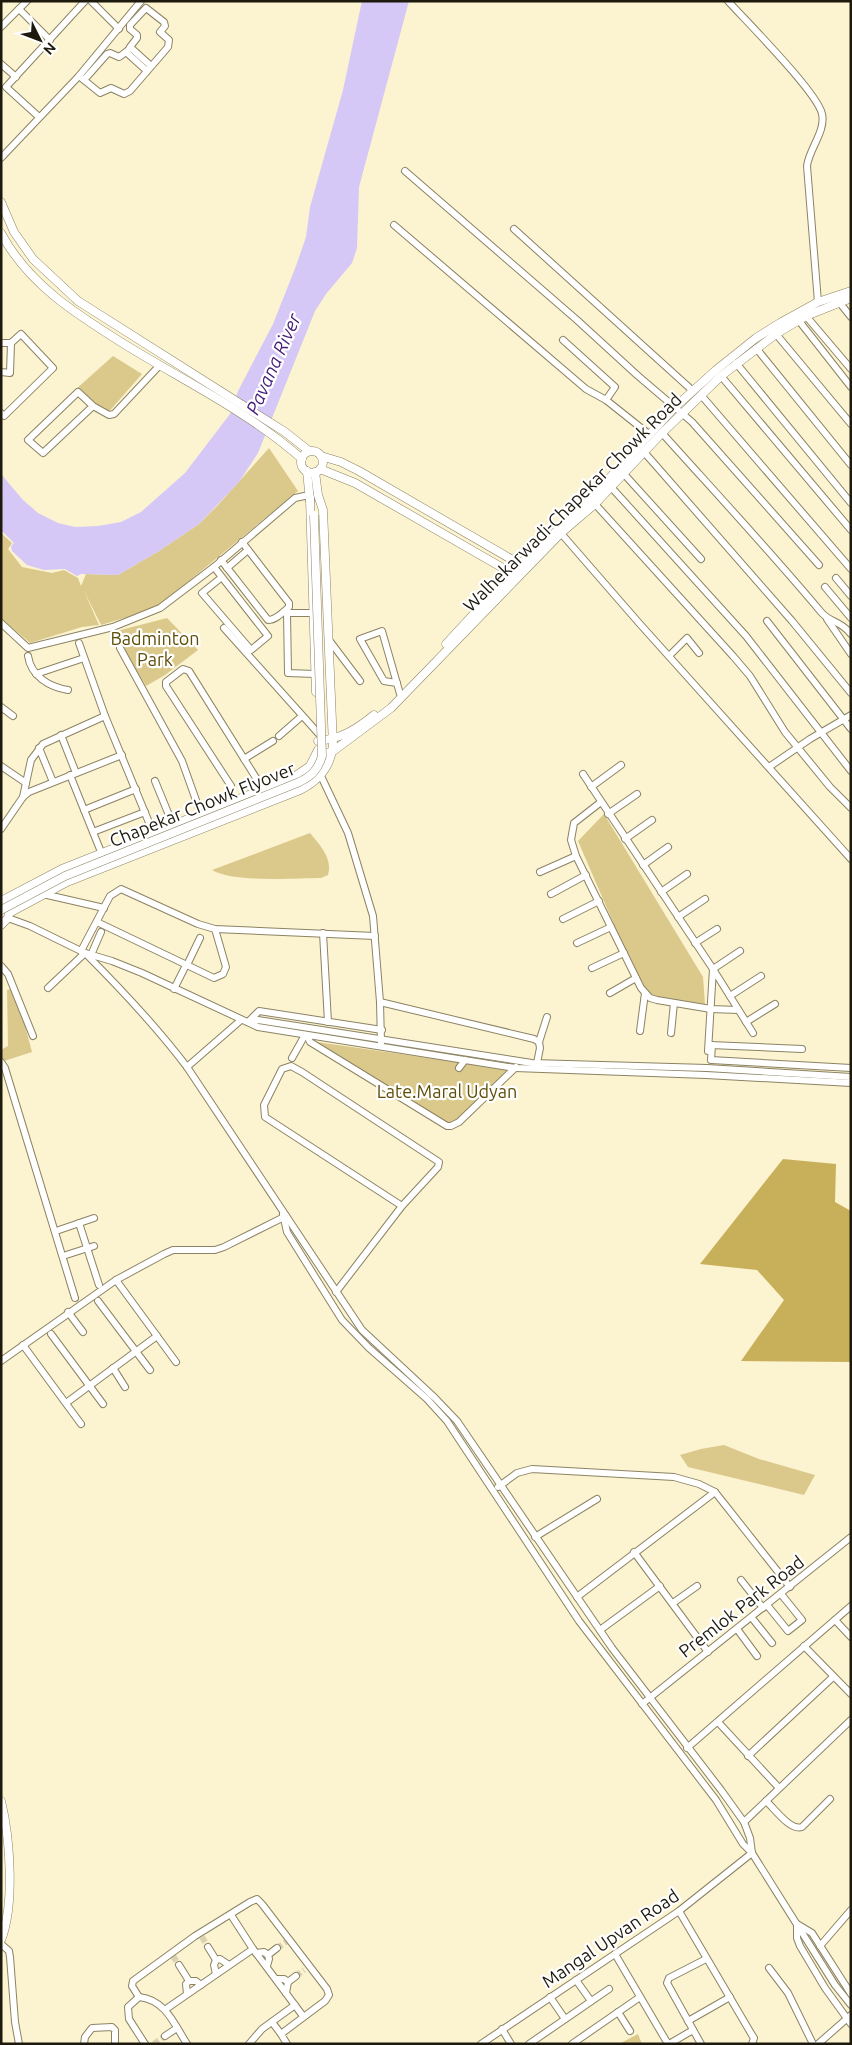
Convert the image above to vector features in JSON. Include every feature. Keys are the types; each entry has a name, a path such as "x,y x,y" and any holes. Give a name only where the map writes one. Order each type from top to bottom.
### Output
{"main road":[{"path":"2,204 14,232 23,247 42,270 78,302 213,386 219,395 282,436 309,451 315,451 321,456 341,462 359,471 524,566"},
{"path":"1,233 24,267 71,311 208,394 219,395"},
{"name":"Walhekarwadi-Chapekar Chowk Road","path":"318,737 332,740 342,736 372,717 400,694 559,531 595,504 682,413 750,349 776,334 796,318 806,316 851,291"},
{"name":"Walhekarwadi-Chapekar Chowk Road","path":"581,513 674,408 692,391 818,302 851,298"},
{"path":"208,394 213,386"},
{"path":"282,436 302,459"},
{"path":"1,925 9,915 43,894 107,866 156,839 173,825 294,777 310,766 317,754 318,737 309,496 307,471 301,465 302,459 309,451"},
{"path":"1,901 62,869 102,854 205,827 300,790 320,776 332,752 323,510 318,495 318,470 323,464 321,456"},
{"path":"307,471 318,470 355,484 515,575"},
{"name":"Chapekar Chowk Flyover","path":"314,514 318,495"},
{"name":"Chapekar Chowk Flyover","path":"1,910 30,892 65,876 297,783 315,771 319,766 322,756 314,514 309,496"},
{"name":"Walhekarwadi-Chapekar Chowk Road","path":"332,752 395,704 515,575"},
{"path":"317,754 332,752"},
{"path":"1,901 9,906 9,915"},
{"path":"1,1801 8,1836 8,1916 1,1942"}],"street":[{"path":"1,27 26,1"},
{"path":"39,117 6,87 85,1"},
{"path":"91,1 119,29"},
{"path":"81,78 141,1"},
{"path":"728,1 797,77 819,105 823,115 807,166 818,302"},
{"path":"1,158 39,117 81,78 107,54 110,53 119,57 128,50 137,38 130,25 148,8 164,22 165,26 160,32 169,40 168,47 130,91 124,94 111,88 100,93 81,78"},
{"path":"19,9 50,40"},
{"path":"128,50 149,69"},
{"path":"1,64 16,77"},
{"path":"405,171 578,320 674,408 682,413 703,434 819,565"},
{"path":"394,225 586,389 606,400 650,435"},
{"path":"514,229 692,391"},
{"path":"834,301 851,317"},
{"path":"806,316 851,369"},
{"path":"796,318 851,387"},
{"path":"1,344 11,343 21,334 53,368 4,416 1,413"},
{"path":"776,334 851,424"},
{"path":"563,340 615,387 606,400"},
{"path":"1,372 10,373 11,343"},
{"path":"750,349 851,464"},
{"path":"736,363 851,502"},
{"path":"93,406 44,453 40,452 28,440 78,392 93,406 109,415 114,414 159,366"},
{"path":"721,376 851,530"},
{"path":"701,395 851,569"},
{"path":"662,433 769,551 827,619 851,654"},
{"path":"644,452 792,621 851,693"},
{"path":"624,474 701,559"},
{"path":"611,487 746,636 851,772"},
{"path":"1,623 28,648 113,627 160,608 214,567 295,498 309,496"},
{"path":"595,504 750,676 773,714 798,747 842,801 851,808"},
{"path":"559,531 851,859"},
{"path":"221,560 268,620 273,620 286,610 289,607 289,603 242,542"},
{"path":"227,568 248,550"},
{"path":"214,567 222,577 268,636 251,650 202,593 222,577"},
{"path":"836,578 851,596"},
{"path":"825,587 851,618"},
{"path":"313,613 287,613 288,672 316,674"},
{"path":"827,619 842,624 851,634"},
{"path":"767,621 851,729"},
{"path":"224,628 302,716 318,737"},
{"path":"397,683 384,681 360,639 382,631 397,683 400,694"},
{"path":"669,656 687,638 699,652"},
{"path":"328,640 360,681"},
{"path":"79,643 106,716 156,839"},
{"path":"120,648 182,761 205,827"},
{"path":"28,656 29,662 36,674 47,684 68,690"},
{"path":"36,674 84,658"},
{"path":"231,786 166,686 166,682 183,669 189,671 263,789"},
{"path":"1,707 13,716"},
{"path":"769,767 851,715"},
{"path":"1,829 23,797 31,760 39,748 60,735 106,716"},
{"path":"279,736 302,716"},
{"path":"60,735 84,810 107,866"},
{"path":"244,759 273,741"},
{"path":"39,748 53,782"},
{"path":"23,797 38,787 122,755"},
{"path":"591,787 621,765"},
{"path":"1,766 26,784"},
{"path":"310,766 320,776 348,833 368,897 375,936 382,1030 381,1043"},
{"path":"583,774 713,969 753,1033"},
{"path":"155,782 173,825"},
{"path":"84,810 136,789"},
{"path":"608,814 637,794"},
{"path":"601,802 574,822 571,840 576,856 645,993 657,1000 711,1009 738,1010"},
{"path":"93,832 145,812"},
{"path":"625,839 652,820"},
{"path":"643,865 668,847"},
{"path":"540,872 576,856"},
{"path":"551,894 586,874"},
{"path":"661,892 687,874"},
{"path":"86,953 97,922 110,896 120,889 198,924 215,929 375,936"},
{"path":"43,894 104,908"},
{"path":"678,917 704,899"},
{"path":"563,919 599,901"},
{"path":"9,915 86,953 112,961 258,1027 306,1035 520,1062 851,1077"},
{"path":"97,922 214,978 223,974 226,967 215,929"},
{"path":"577,943 611,927"},
{"path":"695,943 717,929"},
{"path":"48,988 86,953 101,932"},
{"path":"323,933 328,1022"},
{"path":"174,989 200,938"},
{"path":"713,969 740,951"},
{"path":"86,953 147,1017 187,1067 284,1215 370,1339 453,1416 600,1630 649,1698 744,1822 750,1838 752,1853"},
{"path":"592,968 624,953"},
{"path":"1,966 8,974 33,1036"},
{"path":"707,1071 710,1047 713,969"},
{"path":"730,996 760,976"},
{"path":"610,993 636,978"},
{"path":"640,1031 645,993"},
{"path":"380,1002 534,1039 539,1042"},
{"path":"670,1033 674,1003"},
{"path":"746,1022 775,1004"},
{"path":"187,1067 244,1021 260,1011 382,1030"},
{"path":"537,1063 540,1048 539,1042 547,1017"},
{"path":"244,1021 258,1020 515,1068 707,1071 851,1083"},
{"path":"292,1058 306,1035"},
{"path":"306,1035 310,1042 446,1126 459,1122 520,1062"},
{"path":"710,1047 802,1049"},
{"path":"710,1047 711,1060 851,1068"},
{"path":"459,1068 465,1060"},
{"path":"1,1062 6,1068 75,1298"},
{"path":"336,1292 402,1206 438,1167 440,1162 302,1072 291,1066 282,1069 264,1105 265,1117 402,1206"},
{"path":"1,1361 116,1280 164,1254 173,1250 215,1250 284,1215"},
{"path":"284,1215 287,1232 342,1320 363,1342 438,1410 464,1444 579,1621 716,1800 743,1844 752,1853 836,1986 851,2005"},
{"path":"56,1231 94,1218"},
{"path":"79,1223 90,1247 99,1285"},
{"path":"63,1256 90,1247"},
{"path":"116,1280 176,1362"},
{"path":"98,1301 150,1370"},
{"path":"68,1312 83,1332"},
{"path":"51,1334 103,1404"},
{"path":"66,1403 157,1336"},
{"path":"23,1345 81,1424"},
{"path":"113,1368 125,1386"},
{"path":"494,1490 517,1473 532,1469 686,1479 715,1492 790,1587"},
{"path":"577,1597 715,1492"},
{"path":"536,1537 597,1499"},
{"name":"Premlok Park Road","path":"642,1704 851,1537"},
{"path":"634,1552 708,1652"},
{"path":"741,1580 788,1631 802,1620 781,1594"},
{"path":"600,1630 660,1586"},
{"path":"673,1604 697,1586"},
{"path":"687,1748 851,1606"},
{"path":"751,1618 761,1634"},
{"path":"751,1618 772,1643"},
{"path":"835,1620 851,1637"},
{"path":"737,1629 757,1656"},
{"path":"804,1646 851,1694"},
{"path":"748,1756 833,1677"},
{"path":"744,1822 851,1720"},
{"path":"718,1722 779,1788"},
{"path":"766,1801 792,1826 798,1828 802,1827 830,1798"},
{"name":"Mangal Upvan Road","path":"481,2044 679,1911 752,1853"},
{"path":"139,1997 132,1986 133,1981 231,1914 257,1899 307,1968 327,1989 329,1995 325,2001 281,2034"},
{"path":"820,1946 851,1910"},
{"path":"679,1911 754,2038 752,2044"},
{"path":"231,1914 255,1951 303,2016"},
{"path":"797,1924 812,1932 850,1990"},
{"path":"797,1924 797,1938 800,1946 825,1988 849,2019 818,2044"},
{"path":"1,1942 9,1952 10,1957 15,2022 19,2044"},
{"path":"208,1947 216,1960"},
{"path":"268,1954 277,1948"},
{"path":"166,2009 229,1965 255,1951 268,1954"},
{"path":"266,1966 269,1959 268,1954"},
{"path":"615,1954 669,2044 692,2030"},
{"path":"216,1960 220,1959 229,1965"},
{"path":"701,2044 668,1986 667,1980 706,1959"},
{"path":"216,1960 214,1965 216,1974"},
{"path":"179,1965 189,1981"},
{"path":"769,1968 788,1993 813,2044"},
{"path":"286,1993 288,1982 296,1976"},
{"path":"276,1979 284,1979 288,1982"},
{"path":"576,1980 591,2001"},
{"path":"189,1981 196,1981 201,1985"},
{"path":"187,1994 186,1984 189,1981"},
{"path":"529,2044 609,1988"},
{"path":"572,2044 640,1996"},
{"path":"145,2044 129,2019 128,2007 139,1997 149,1998 166,2009 188,2044"},
{"path":"550,1997 565,2019"},
{"path":"688,2022 730,1997"},
{"path":"249,2044 262,2029 295,2005"},
{"path":"618,2012 630,2031"},
{"path":"272,2022 287,2044"},
{"path":"84,2044 85,2037 92,2028 112,2028 115,2030 115,2044"},
{"path":"165,2036 177,2028"},
{"path":"502,2029 511,2044"}],"green space":[{"path":"113,356 142,374 106,415 75,390"},
{"path":"269,448 298,491 160,605 101,625 84,591 99,625 82,627 30,643 1,618 1,533 12,543 8,549 22,567 52,573 64,570 78,578 81,586 86,574 118,575 159,551 199,524"},
{"name":"Badminton Park","path":"167,618 198,650 165,675 146,686 113,632"},
{"path":"604,814 703,977 705,1004 646,999 578,841"},
{"path":"310,833 325,852 329,863 328,875 321,878 235,877 212,870"},
{"path":"15,988 32,1052 1,1062 1,1050 8,1046 7,990"},
{"name":"Late.Maral Udyan","path":"310,1041 511,1070 450,1127"},
{"path":"724,1445 759,1459 815,1475 804,1495 688,1467 680,1455"},
{"path":"638,2034 642,2044 619,2044"}],"shaded area":[{"path":"783,1159 836,1164 835,1202 851,1211 851,1362 741,1361 784,1300 757,1270 700,1264"}],"water":[{"name":"Pavana River","path":"362,1 409,1 359,187 357,248 352,263 326,294 315,311 258,453 239,482 199,524 159,551 118,575 81,574 77,576 65,569 44,570 27,565 12,551 11,546 14,543 1,530 1,474 23,500 38,513 58,523 75,527 121,522 141,512 185,473 230,414 238,391 273,324 306,237 310,207 343,90"}],"tunnel":[{"path":"202,1937 208,1947"},
{"path":"277,1948 286,1942"},
{"path":"173,1956 179,1965"},
{"path":"296,1976 304,1970"},
{"path":"154,2044 165,2036"}]}
